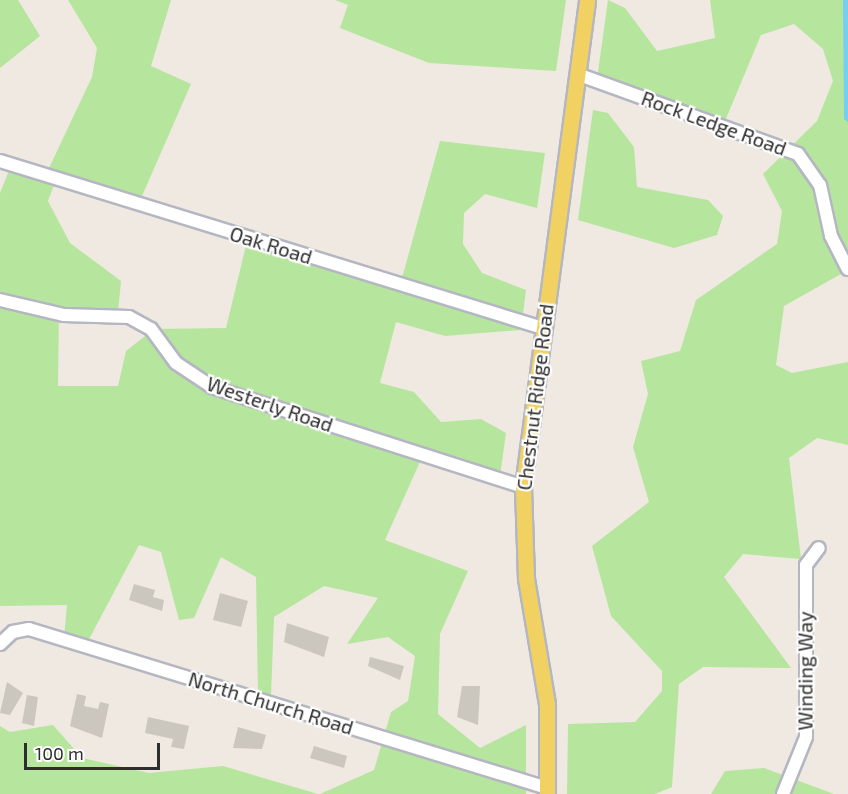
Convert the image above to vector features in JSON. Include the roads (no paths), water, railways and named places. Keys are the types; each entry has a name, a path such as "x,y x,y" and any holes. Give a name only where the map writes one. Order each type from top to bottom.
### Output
{"main road":[{"name":"Chestnut Ridge Road","path":"547,791 547,704 526,578 523,487 587,0"}],"street":[{"name":"Rock Ledge Road","path":"577,74 798,154 820,185 831,236 848,269"},
{"name":"Oak Road","path":"0,161 543,328"},
{"name":"Westerly Road","path":"0,300 64,315 129,317 151,329 176,363 212,387 523,487"},
{"name":"Winding Way","path":"783,794 806,737 806,566 819,548"},
{"name":"North Church Road","path":"0,644 13,632 29,629 547,791"}],"water":[{"path":"843,0 848,0 848,122 844,119"}]}
